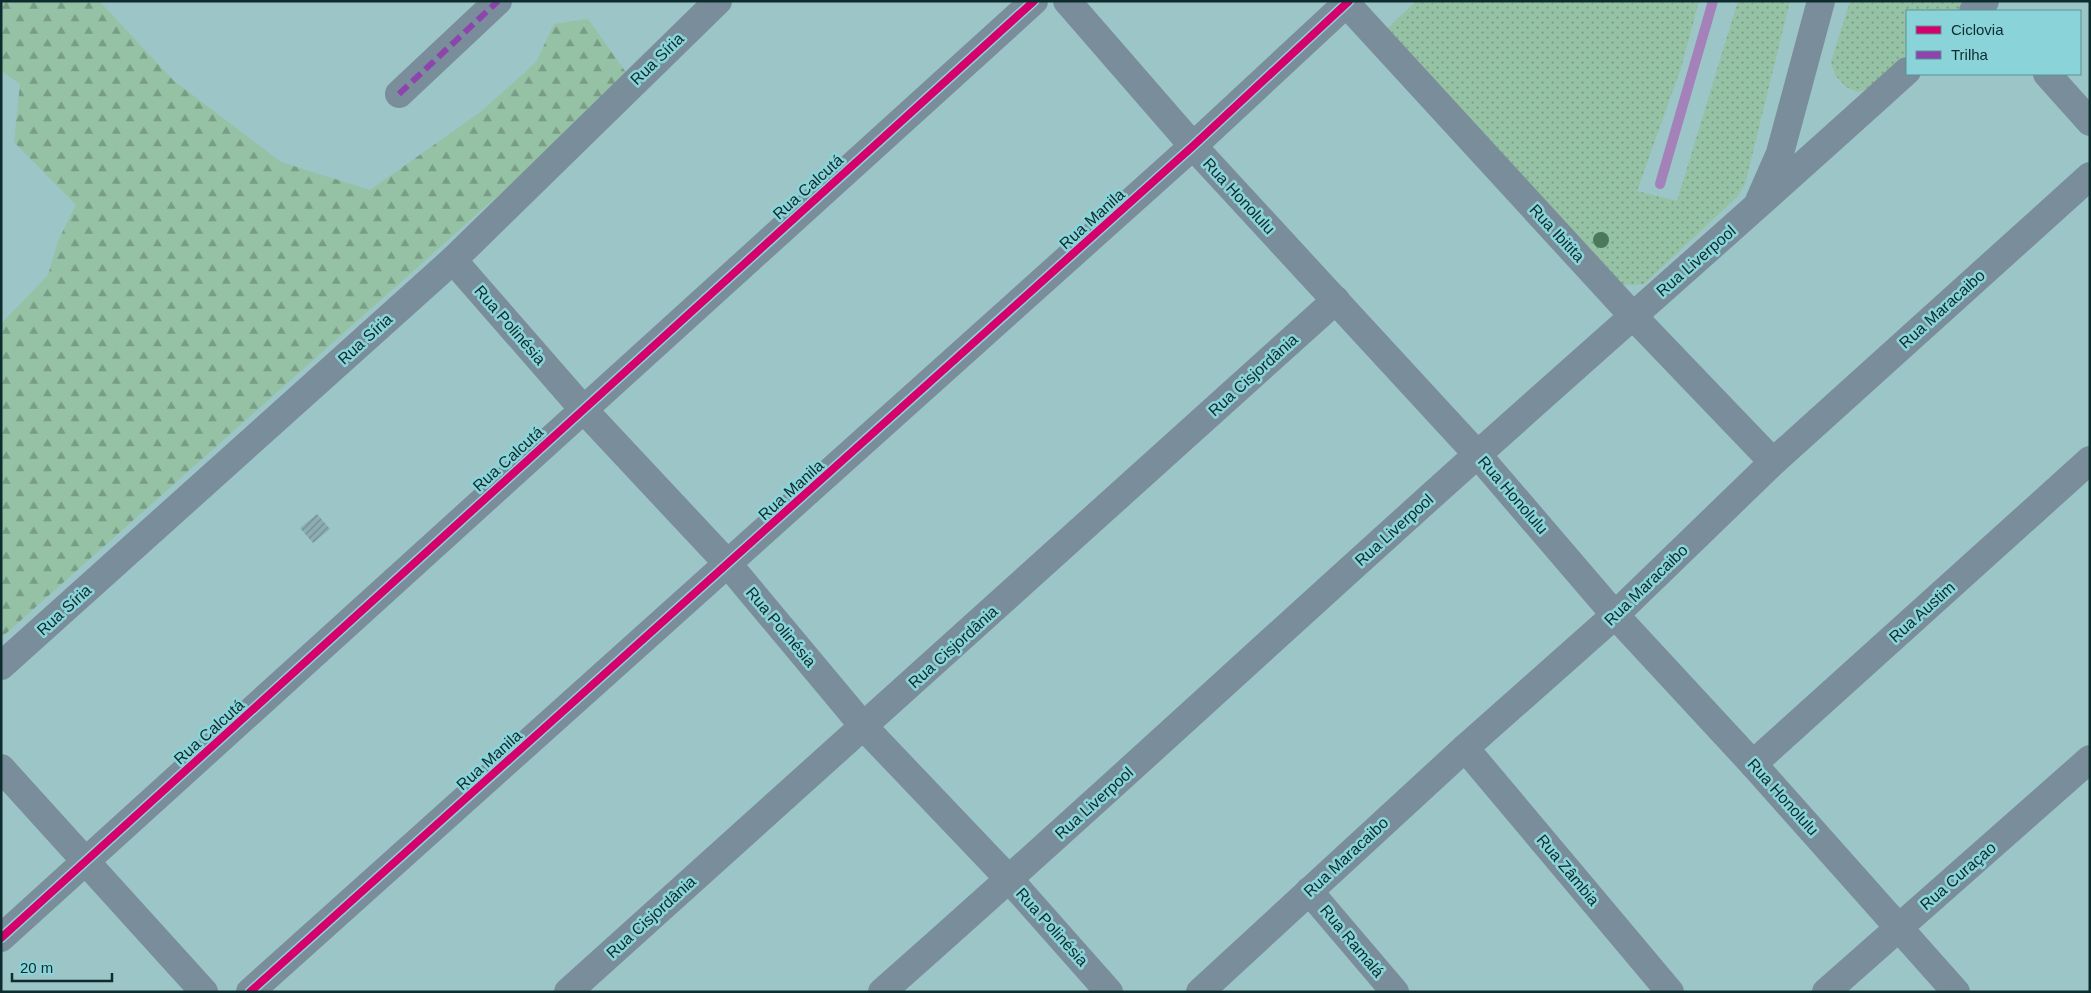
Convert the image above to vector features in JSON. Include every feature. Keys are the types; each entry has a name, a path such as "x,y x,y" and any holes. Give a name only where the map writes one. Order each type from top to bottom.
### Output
{"street":[{"path":"399,94 498,1"},
{"name":"Rua Calcutá","path":"1,938 87,863 583,409 1034,1"},
{"name":"Rua Honolulu","path":"1067,1 1193,146 1477,454 1615,615 1753,764 1956,992"},
{"path":"1755,209 1780,153 1821,1"},
{"name":"Rua Manila","path":"250,992 1193,146 1346,2"},
{"name":"Rua Ibitita","path":"1346,2 1633,316 1773,462"},
{"name":"Rua Síria","path":"1,666 453,260 704,6"},
{"name":"Rua Liverpool","path":"882,992 1009,880 1477,454 1755,209 1906,72"},
{"path":"2048,75 2090,122"},
{"name":"Rua Maracaibo","path":"1200,992 1465,748 1615,615 1773,462 2090,176"},
{"name":"Rua Polinésia","path":"453,260 583,409 728,564 864,727 1009,880 1109,992"},
{"name":"Rua Cisjordânia","path":"568,992 1336,300"},
{"name":"Rua Austim","path":"1753,764 2090,460"},
{"name":"Rua Zâmbia","path":"1465,748 1670,992"},
{"name":"Rua Curaçao","path":"1826,992 2090,759"},
{"path":"1,768 204,992"},
{"name":"Rua Ramalá","path":"1309,891 1395,992"}],"green space":[{"path":"1,1 99,1 174,81 281,162 370,190 482,111 536,62 554,24 588,19 630,78 1,638 1,324 48,275 58,241 76,205 14,142 20,84 1,71"},
{"path":"1416,1 1699,1 1681,68 1637,191 1677,201 1738,1 1790,1 1745,184 1737,197 1644,284 1617,286 1385,31"},
{"path":"1850,1 1967,1 1957,10 1906,10 1906,55 1867,90 1857,92 1846,87 1835,75 1831,62"}],"building":[{"path":"317,514 330,529 313,543 300,528"}],"waterway":[{"path":"1660,184 1713,1"}],"marked path":[{"path":"399,94 498,1"}],"cycle path":[{"path":"1,938 1034,1"},
{"path":"250,992 1193,146 1349,1"}]}
